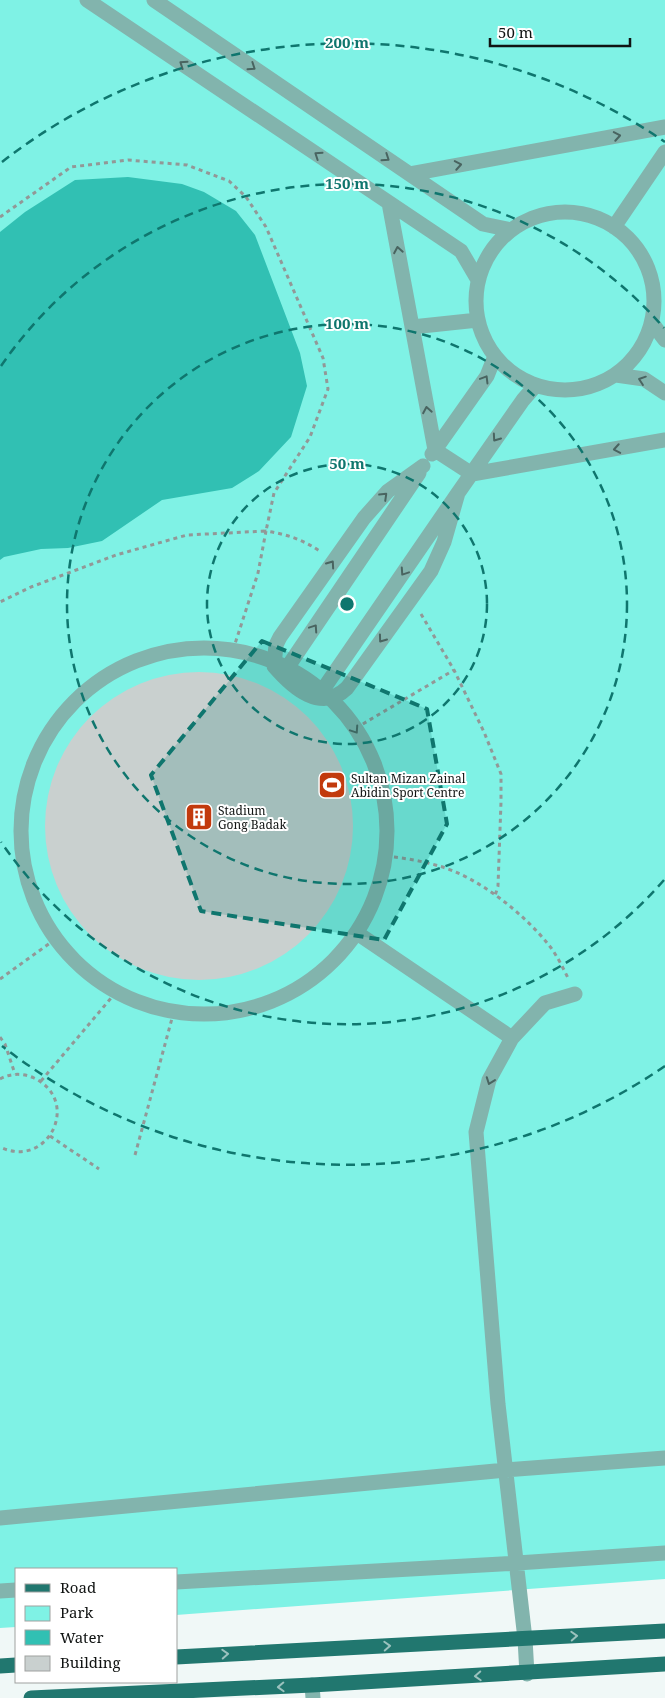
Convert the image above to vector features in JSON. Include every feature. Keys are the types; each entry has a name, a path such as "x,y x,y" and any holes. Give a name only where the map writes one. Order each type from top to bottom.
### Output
{"main road":[{"path":"178,1657 665,1631"},
{"path":"30,1698 121,1691 313,1692 665,1664"},
{"path":"0,1666 15,1665"}],"street":[{"path":"86,0 461,252 478,280"},
{"path":"154,0 483,224 511,230"},
{"path":"410,174 665,127"},
{"path":"614,226 665,152"},
{"path":"389,203 435,450 472,474 665,440"},
{"path":"562,212 589,215 614,226 636,247 644,259 652,279 655,301 652,323 645,343 637,355 616,375 598,384 577,390 557,390 536,385 521,378 495,356 484,339 478,320 476,300 478,280 490,252 511,230 535,217 562,212"},
{"path":"412,327 478,320"},
{"path":"652,323 665,340"},
{"path":"287,668 423,466 487,376 495,356"},
{"path":"616,375 644,379 665,393"},
{"path":"322,691 523,400 536,385"},
{"path":"423,466 388,491 376,503 280,637 274,654 274,666 307,694 324,700 341,694 347,688 431,571 444,542 458,493"},
{"path":"192,648 233,650 287,668 322,691 356,728 376,768 378,776 386,811 386,856 379,888 357,933 318,975 302,986 268,1002 241,1010 212,1013 174,1011 144,1003 117,990 84,968 57,938 45,921 36,903 26,870 21,843 22,815 27,782 42,743 66,710 96,682 132,662 151,655 192,648"},
{"path":"357,933 512,1038"},
{"path":"526,1674 525,1639 498,1404 476,1132 489,1080 512,1038 545,1003 575,994"},
{"path":"0,1518 506,1470 665,1458"},
{"path":"178,1582 665,1553"},
{"path":"0,1591 15,1590"}],"path":[{"path":"0,217 71,167 128,160 187,165 229,181 246,197 266,227 322,358 328,389 310,437 274,492 258,573 233,650"},
{"path":"0,602 31,587 116,555 187,535 266,531 282,533 310,544 334,560"},
{"path":"417,592 484,732 501,774 502,802 498,886 495,896"},
{"path":"356,728 454,670"},
{"path":"386,856 440,866 469,878 495,896 523,918 548,944 561,964 575,994"},
{"path":"0,979 57,938"},
{"path":"41,1081 117,990"},
{"path":"135,1155 174,1011"},
{"path":"0,1037 5,1044 15,1074"},
{"path":"0,1079 15,1074 28,1075 41,1081 49,1089 55,1100 58,1113 56,1125 50,1136 41,1145 30,1150 18,1152 0,1147"},
{"path":"50,1136 99,1169"}],"highlighted area":[{"path":"262,641 427,709 447,824 384,940 201,911 151,775"}],"green space":[{"name":"Sultan Mizan Zainal Abidin Sport Centre","path":"0,0 665,0 665,1579 178,1615 178,1568 15,1568 15,1627 0,1628"}],"water":[{"path":"128,177 182,184 204,192 236,211 255,235 300,353 307,386 291,437 259,471 232,488 162,500 102,541 68,548 41,549 4,557 0,560 0,232 25,212 75,180"}],"building":[{"name":"Stadium Gong Badak","path":"199,672 229,675 258,684 284,698 308,717 327,741 341,767 350,796 353,826 350,856 341,885 327,911 308,935 284,954 258,968 229,977 199,980 169,977 140,968 114,954 90,935 71,911 57,885 48,856 45,826 48,796 57,767 71,741 90,717 114,698 140,684 169,675"}],"place":[{"name":"Sultan Mizan Zainal Abidin Sport Centre","path":"332,785"},
{"name":"Stadium Gong Badak","path":"199,817"}]}
